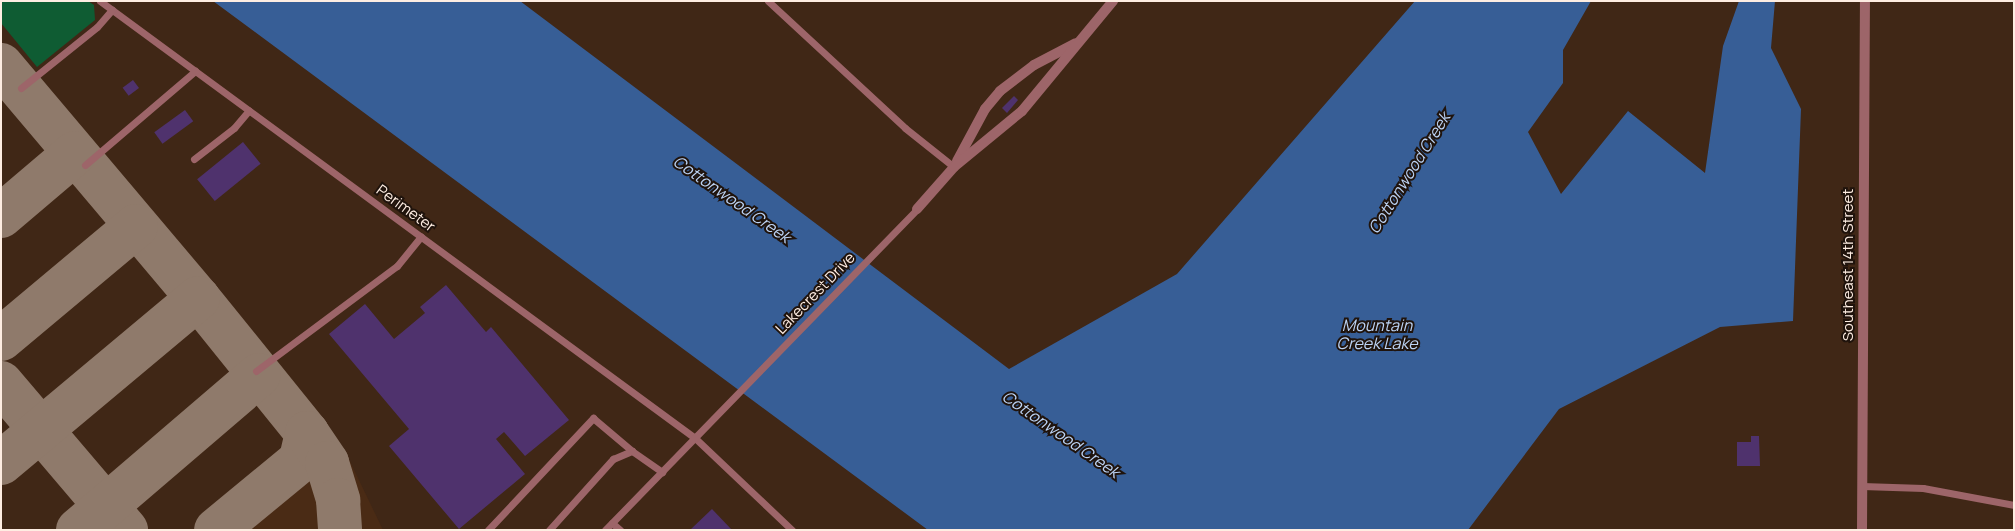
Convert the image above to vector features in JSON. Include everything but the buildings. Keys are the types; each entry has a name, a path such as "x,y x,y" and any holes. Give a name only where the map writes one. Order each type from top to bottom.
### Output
{"street":[{"name":"Lakecrest Drive","path":"917,210 954,167 1022,111 1113,1"},
{"name":"Southeast 14th Street","path":"1862,530 1865,1"},
{"name":"Lakecrest Drive","path":"954,167 985,109 1000,91 1034,65 1081,40"}],"lane":[{"name":"Perimeter","path":"100,1 694,438 792,530"},
{"path":"768,1 905,128 954,167"},
{"path":"21,88 96,27 112,10"},
{"path":"85,165 195,71"},
{"path":"194,159 234,128 249,110"},
{"name":"Lakecrest Drive","path":"605,530 917,210"},
{"path":"256,371 398,266 421,236"},
{"path":"488,530 594,418 632,451 662,472"},
{"path":"548,530 613,459 632,451"},
{"path":"1862,486 1923,488 2014,505"},
{"path":"612,523 620,530"}],"shaded area":[{"path":"343,447 383,530 246,530 323,464"}],"green space":[{"path":"1,1 88,1 94,5 95,20 37,67 1,23"}],"water":[{"name":"Mountain Creek Lake","path":"213,1 520,1 1009,369 1177,274 1415,1 1591,1 1563,50 1563,83 1528,132 1561,194 1628,111 1705,173 1723,46 1739,1 1775,1 1771,48 1801,109 1793,321 1720,327 1559,409 1468,530 928,530"}],"taxiway":[{"path":"1,65 198,298 307,433 301,460 216,530"},
{"path":"1,216 75,153"},
{"path":"1,339 136,226"},
{"path":"1,463 198,298"},
{"path":"78,530 259,375"},
{"path":"1,383 126,530"},
{"path":"307,433 327,463 338,500 340,530"}],"water label":[{"name":"Cottonwood Creek","path":"1409,173"},
{"name":"Cottonwood Creek","path":"732,199"},
{"name":"Cottonwood Creek","path":"1061,434"}]}
